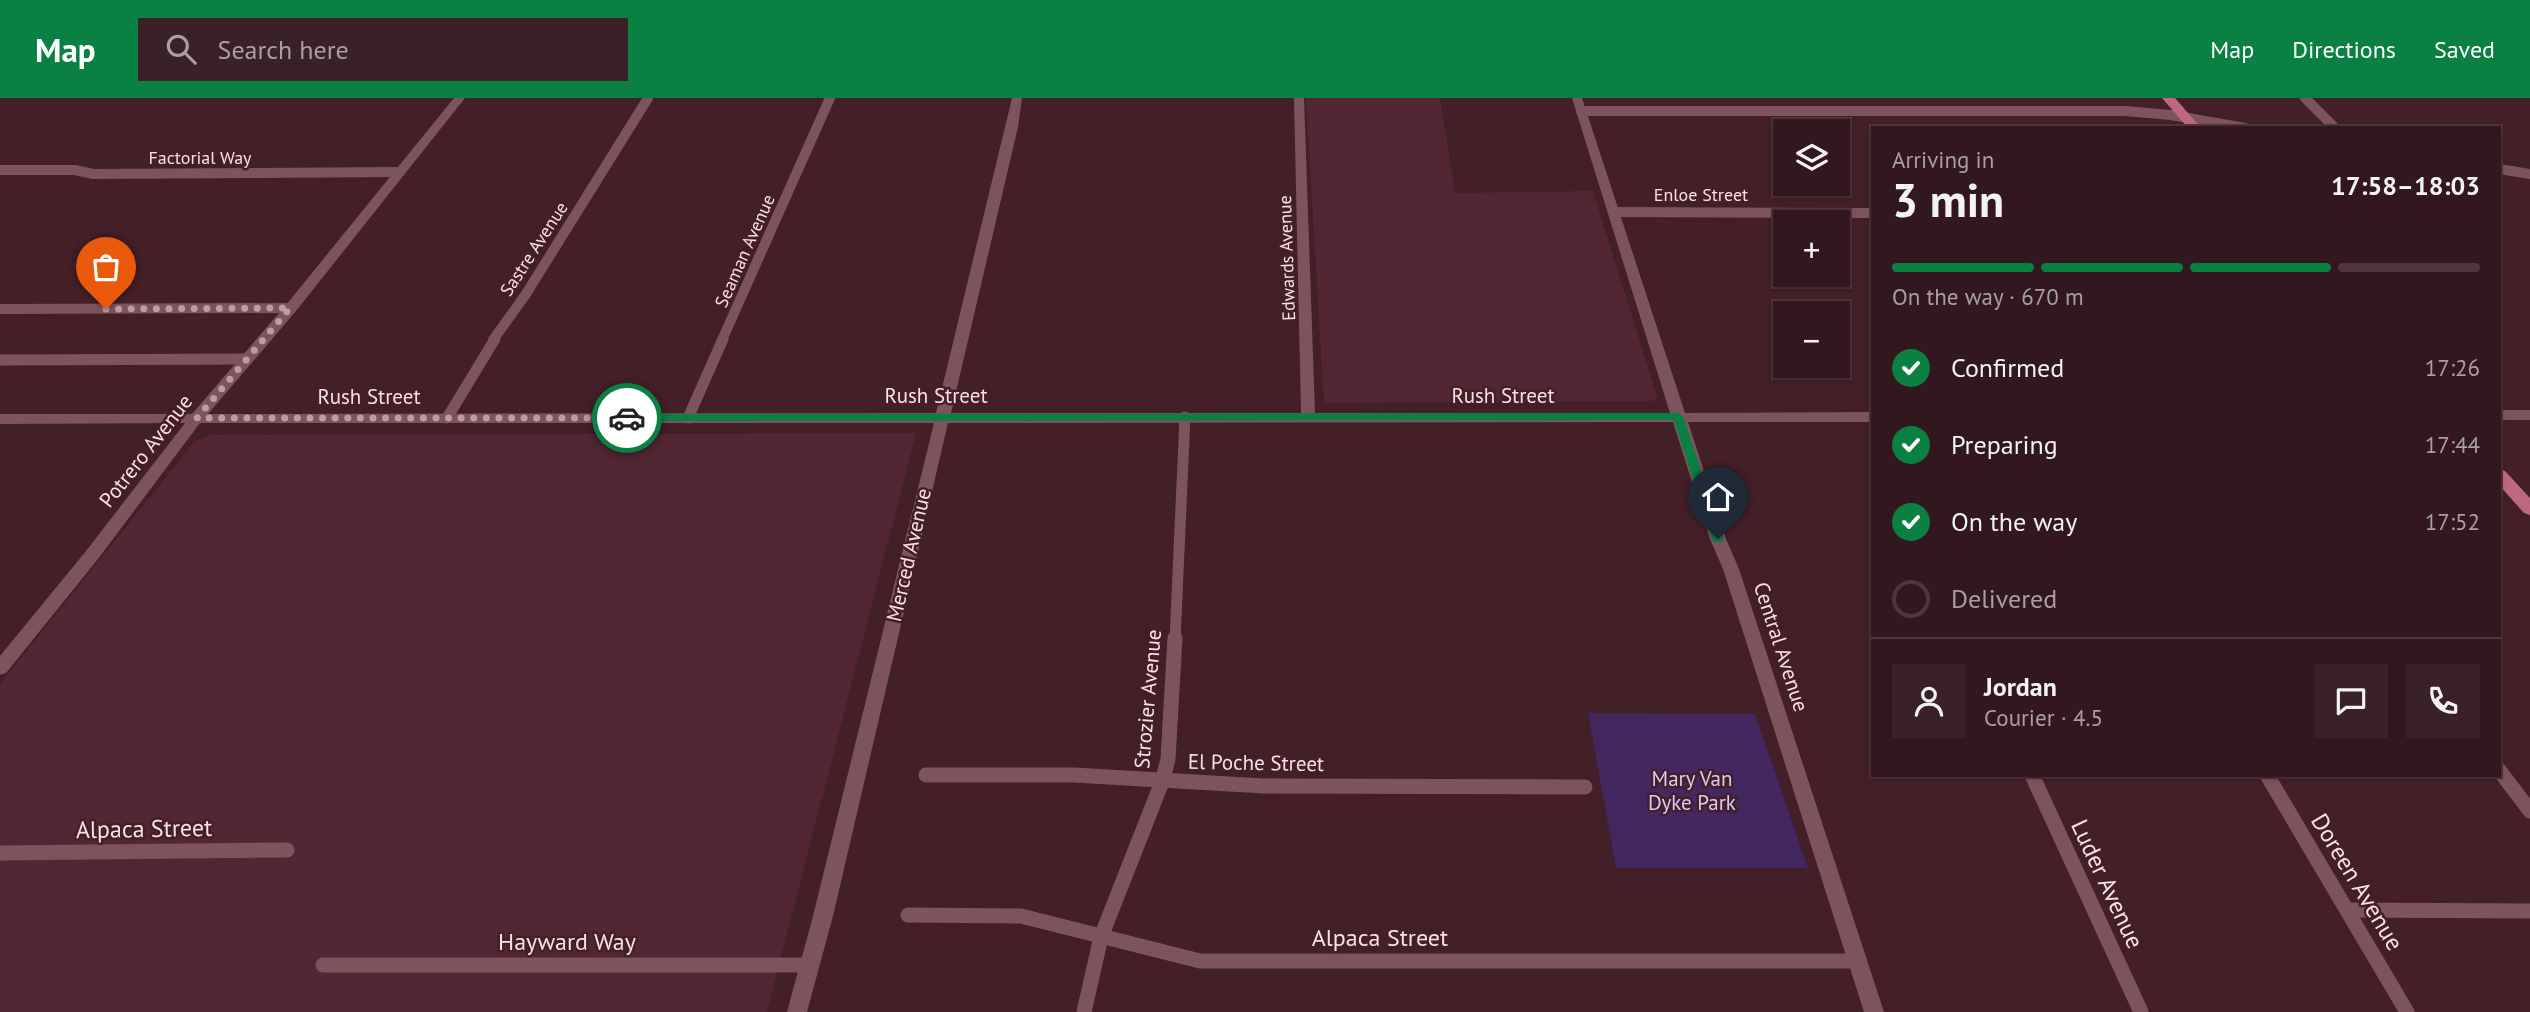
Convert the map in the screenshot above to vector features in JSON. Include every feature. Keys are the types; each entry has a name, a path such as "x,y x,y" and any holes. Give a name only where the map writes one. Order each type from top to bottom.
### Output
{"main road":[{"path":"2156,98 2171,115 2188,125"},
{"path":"2168,98 2188,125"},
{"path":"2501,476 2530,509"}],"street":[{"name":"Potrero Avenue","path":"0,668 197,418 460,98"},
{"name":"Sastre Avenue","path":"447,418 508,316 526,293 648,98"},
{"name":"Seaman Avenue","path":"688,418 830,98"},
{"name":"Merced Avenue","path":"797,1012 1017,98"},
{"name":"Edwards Avenue","path":"1298,98 1308,417"},
{"name":"Central Avenue","path":"1577,98 1678,416 1780,715 1874,1012"},
{"path":"2305,98 2333,126"},
{"path":"1581,111 2097,110 2171,115"},
{"path":"2188,125 2207,126"},
{"path":"2501,169 2530,174"},
{"name":"Factorial Way","path":"0,170 75,170 93,174 400,172"},
{"name":"Enloe Street","path":"1614,212 1871,212"},
{"path":"0,309 290,308"},
{"path":"0,360 246,359"},
{"path":"2501,415 2530,415"},
{"name":"Strozier Avenue","path":"1084,1012 1101,937 1162,782 1168,759 1185,417"},
{"name":"Rush Street","path":"0,419 1871,417"},
{"path":"2501,773 2530,811"},
{"name":"El Poche Street","path":"926,775 1074,775 1264,786 1585,787"},
{"name":"Luder Avenue","path":"2033,777 2141,1012"},
{"name":"Doreen Avenue","path":"2268,777 2407,1012"},
{"name":"Alpaca Street","path":"0,853 288,850"},
{"path":"2347,910 2530,911"},
{"name":"Alpaca Street","path":"908,915 1021,916 1200,961 1858,961"},
{"name":"Hayward Way","path":"323,965 810,965"}],"shaded area":[{"path":"1306,98 1440,98 1455,193 1593,191 1657,397 1652,401 1324,403"},
{"path":"916,433 767,1012 0,1012 0,684 195,441 210,435"}],"green space":[{"name":"Mary Van Dyke Park","path":"1588,713 1755,714 1808,868 1616,868"}],"way so far":[{"path":"106,309 290,308 197,418 627,418"}],"route":[{"path":"627,418 1678,416 1718,539"}]}
